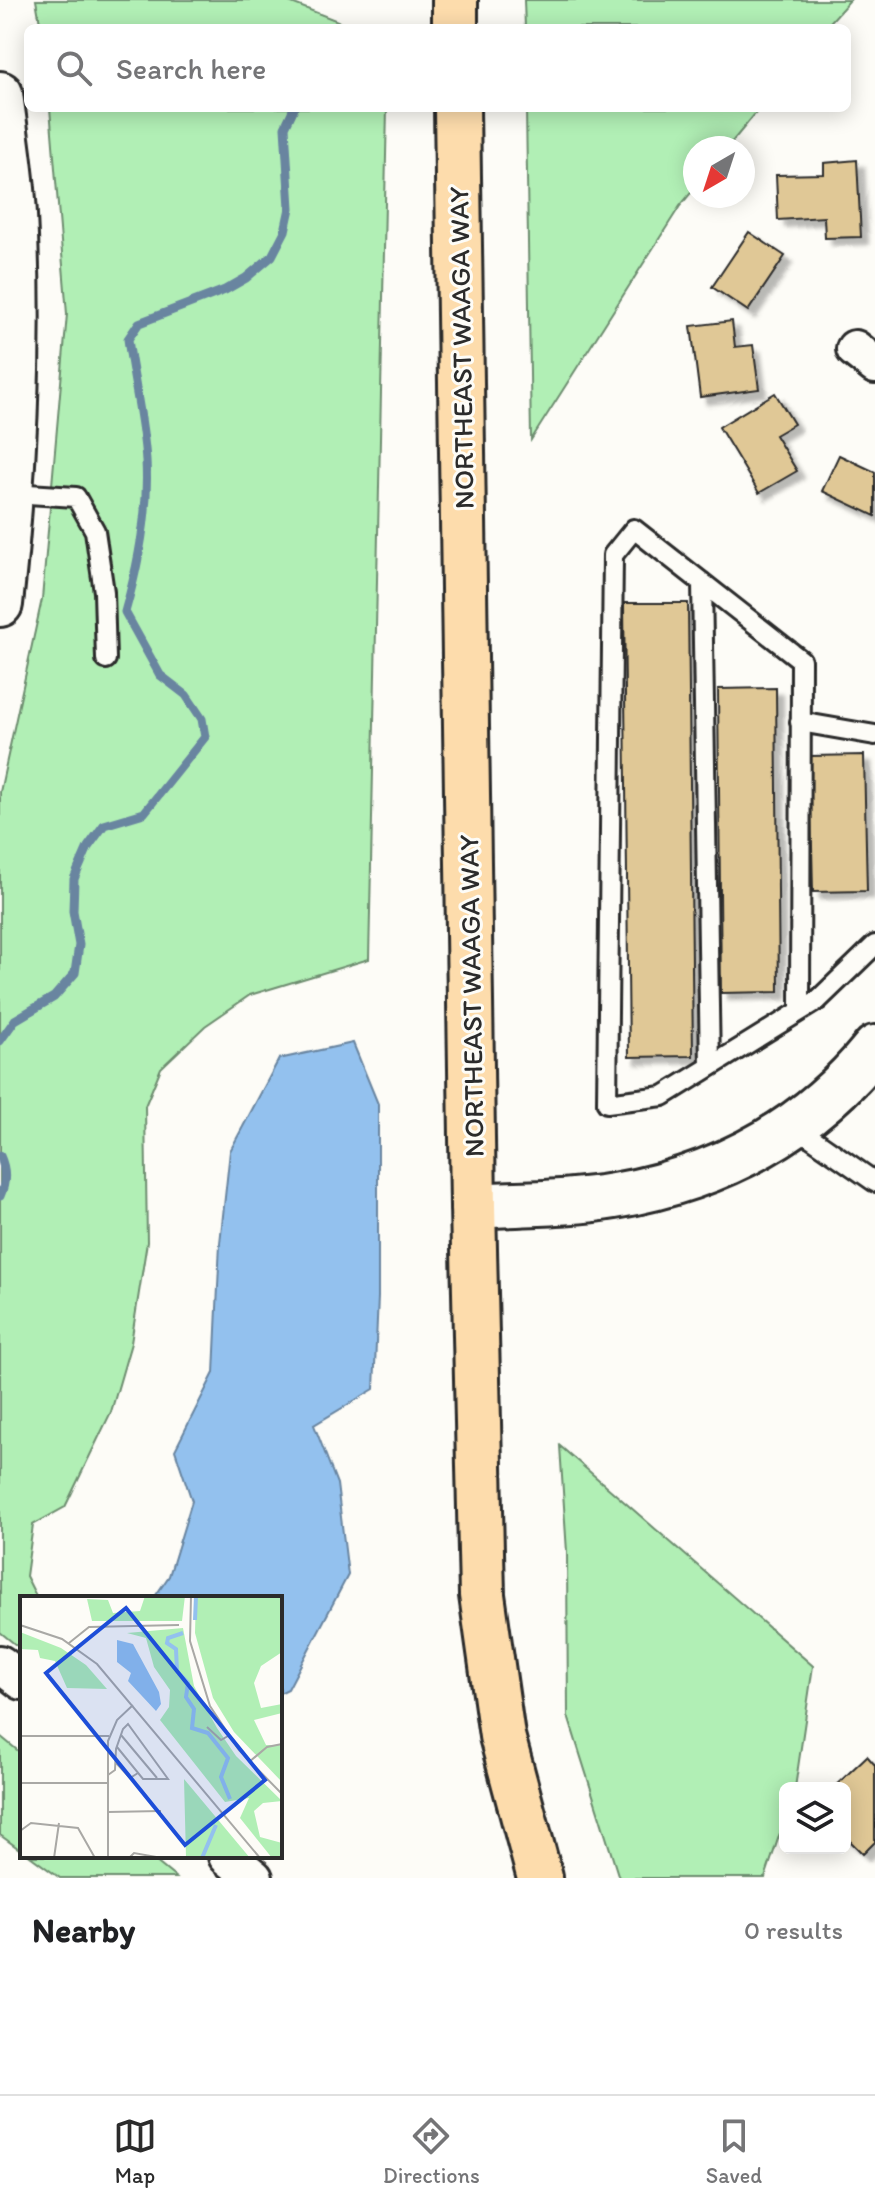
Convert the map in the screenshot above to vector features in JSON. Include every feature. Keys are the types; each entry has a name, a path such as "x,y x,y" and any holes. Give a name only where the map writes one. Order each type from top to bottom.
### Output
{"highway":[{"path":"455,0 455,24"},
{"name":"NORTHEAST WAAGA WAY","path":"457,112 473,1206 482,1595 502,1736 540,1878"}],"main road":[{"path":"0,94 17,337 12,493 0,604"},
{"path":"473,1206 612,1196 653,1188 716,1168 754,1151 793,1125 861,1065 875,1048"}],"street":[{"path":"0,1664 20,1679"},
{"path":"229,1858 254,1878"}],"lane":[{"path":"12,493 76,497 95,531 104,592 106,659"},
{"path":"800,1011 801,660 634,529 613,555 607,1103 663,1096 818,1000 875,945"},
{"path":"702,582 710,1067"},
{"path":"800,722 875,735"},
{"path":"793,1125 875,1182"}],"green space":[{"path":"36,0 284,0 341,24 40,24"},
{"path":"524,0 850,0 829,24 525,24"},
{"path":"50,112 387,112 369,959 250,995 205,1026 161,1068 145,1106 147,1242 131,1343 111,1412 65,1507 33,1525 26,1576 36,1596 20,1596 20,1648 0,1632 0,792 42,599 67,314"},
{"path":"526,112 757,112 737,136 683,136 683,202 531,440"},
{"path":"560,1446 813,1666 796,1782 779,1782 779,1836 765,1878 619,1878 568,1716 567,1552"},
{"path":"0,1736 20,1752 20,1850 0,1835"},
{"path":"33,1858 151,1858 176,1878 60,1878"}],"water":[{"path":"353,1043 378,1104 378,1297 374,1389 314,1425 337,1484 348,1575 288,1689 282,1692 282,1596 155,1596 169,1576 192,1501 175,1450 214,1373 220,1243 230,1151 279,1059"}],"building":[{"path":"857,160 861,237 825,238 824,217 778,220 776,175 824,174 824,163"},
{"path":"749,232 785,256 748,311 712,287"},
{"path":"732,321 735,347 753,345 759,389 700,397 691,326"},
{"path":"775,393 794,424 775,435 797,471 759,493 719,427"},
{"path":"839,455 875,472 875,516 822,491"},
{"path":"624,603 688,603 693,1056 629,1057"},
{"path":"776,688 779,992 721,993 718,689"},
{"path":"864,755 867,891 813,892 810,756"},
{"path":"867,1756 875,1765 875,1842 863,1854 851,1842 851,1782 839,1782"}],"waterway":[{"path":"0,1041 15,1020 54,997 75,973 79,945 73,911 74,879 88,847 104,825 144,813 205,737 202,719 186,695 160,675 125,612 142,537 147,480 143,431 128,339 139,323 225,290 246,278 272,256 285,231 290,208 285,127 292,112"},
{"path":"0,1156 4,1176 0,1196"}]}
